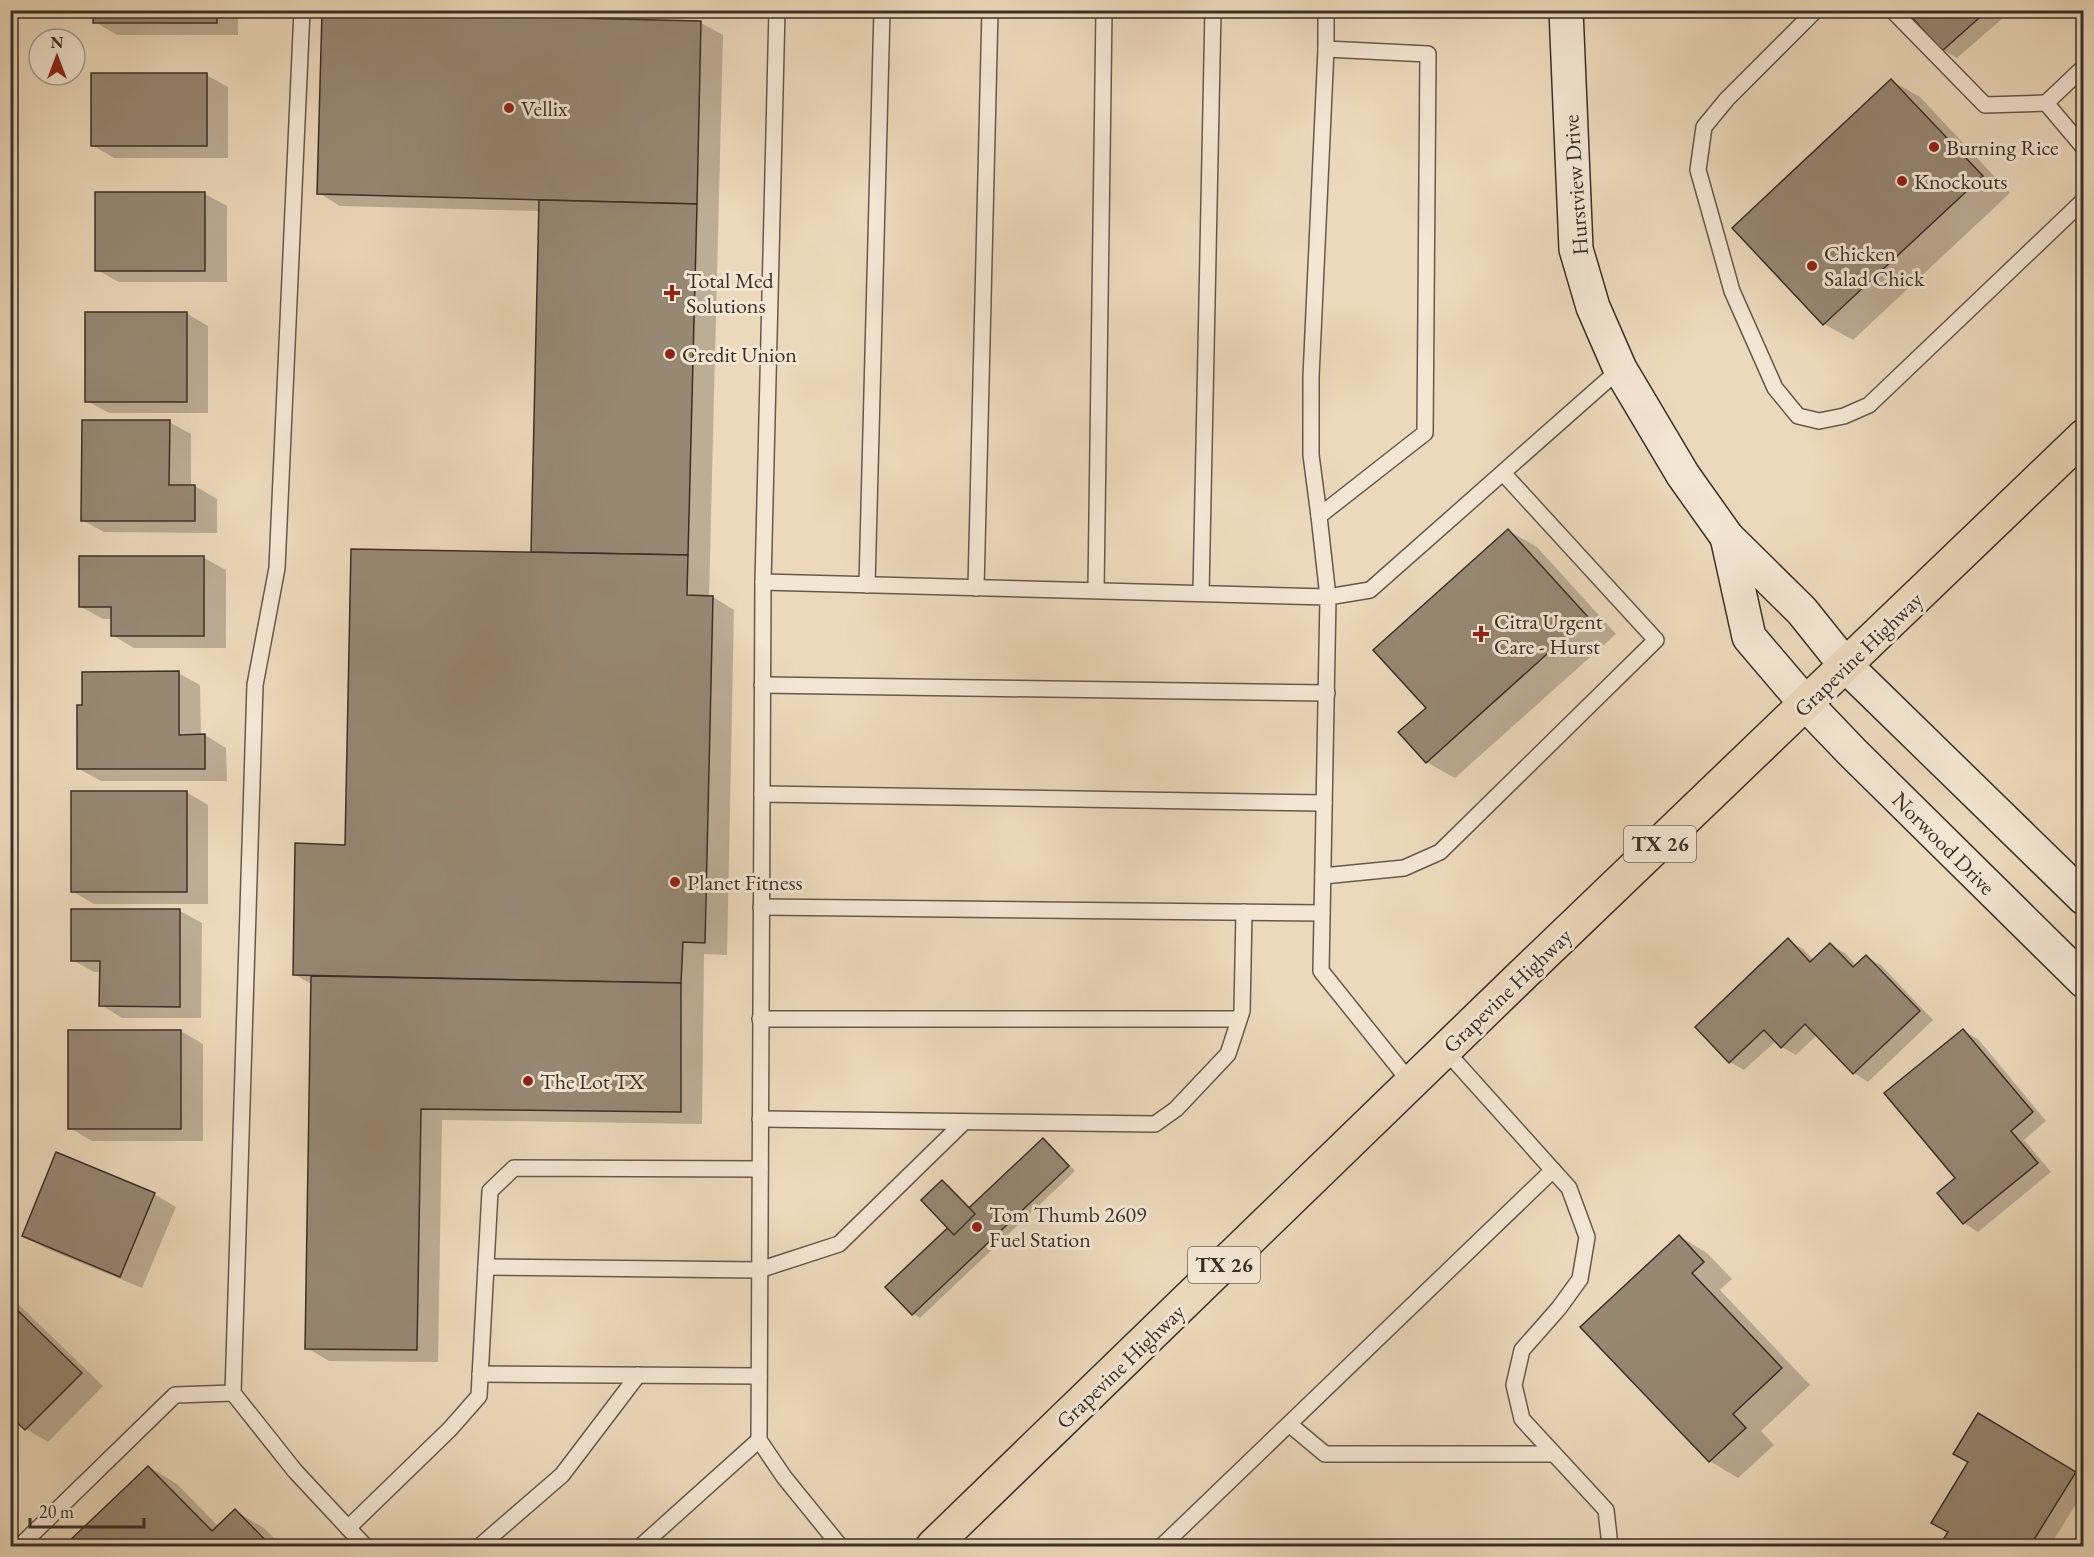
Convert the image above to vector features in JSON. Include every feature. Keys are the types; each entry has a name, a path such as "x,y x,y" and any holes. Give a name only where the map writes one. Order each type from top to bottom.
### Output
{"main road":[{"name":"Hurstview Drive","path":"1566,10 1576,249 1593,307 1620,369 1683,475 1727,537 1802,610 1846,666"},
{"name":"Grapevine Highway","path":"933,1546 2084,436"},
{"name":"Hurstview Drive","path":"1727,537 1749,636 1806,704"},
{"path":"1846,666 2084,898"},
{"name":"Norwood Drive","path":"1806,704 2084,981"}],"lane":[{"path":"302,10 277,567 255,685 233,1394 295,1471 365,1546"},
{"path":"777,10 763,582 759,1440 784,1477 840,1546"},
{"path":"867,585 882,10"},
{"path":"976,588 990,10"},
{"path":"1096,590 1104,10"},
{"path":"1201,593 1213,10"},
{"path":"1326,10 1311,377 1311,455 1328,597 1321,971 1411,1083"},
{"path":"1816,10 1727,99 1704,127 1698,170 1732,291 1775,388 1798,416 1819,421 1844,416 1869,405 2084,200"},
{"path":"1892,10 1985,105 2046,103 2084,67"},
{"path":"1319,516 1425,433 1428,54 1326,48"},
{"path":"2046,103 2084,148"},
{"path":"763,582 1328,597 1370,590 1620,369"},
{"path":"1323,876 1404,867 1440,852 1656,640 1503,473"},
{"path":"762,685 1327,693"},
{"path":"762,794 1324,803"},
{"path":"761,907 1322,913"},
{"path":"760,1119 1155,1124 1176,1109 1228,1054 1242,1011 1244,912"},
{"path":"760,1019 1239,1019"},
{"path":"1445,1050 1569,1188 1587,1237 1580,1279 1559,1308 1522,1350 1514,1385 1522,1419 1606,1510 1610,1546"},
{"path":"486,1267 759,1270 839,1244 963,1123"},
{"path":"348,1528 450,1429 479,1396 490,1191 514,1167 760,1169"},
{"path":"1162,1546 1553,1170"},
{"path":"480,1374 759,1376"},
{"path":"480,1546 562,1475 638,1375"},
{"path":"20,1546 174,1395 233,1394"},
{"path":"1289,1424 1324,1454 1554,1454"},
{"path":"641,1546 759,1440"}],"building":[{"path":"93,10 217,10 217,23 93,23"},
{"path":"1913,10 1988,10 1942,51 1909,14"},
{"name":"Vellix","path":"322,12 701,21 697,204 317,194"},
{"path":"91,73 207,73 207,146 91,146"},
{"path":"1891,79 1983,176 1823,325 1732,228"},
{"path":"95,192 205,192 205,271 95,271"},
{"path":"539,200 697,204 688,555 531,552"},
{"path":"85,312 187,312 187,402 85,402"},
{"path":"82,420 170,420 169,485 195,485 195,521 81,521"},
{"name":"Citra Urgent Care - Hurst","path":"1508,529 1588,617 1426,763 1398,732 1426,708 1373,650"},
{"path":"351,549 688,555 687,595 713,596 705,943 683,942 681,983 293,975 295,843 345,845"},
{"path":"79,556 204,556 204,636 111,636 111,607 79,607"},
{"path":"179,671 179,735 205,734 205,769 77,769 77,705 82,705 82,672"},
{"path":"71,791 187,791 187,892 71,892"},
{"path":"71,909 180,909 180,1007 99,1006 100,961 71,961"},
{"path":"1788,938 1810,962 1830,943 1853,967 1866,955 1920,1011 1853,1074 1805,1024 1781,1048 1764,1030 1729,1063 1695,1027"},
{"path":"311,976 681,983 681,1112 421,1109 417,1350 305,1349"},
{"path":"1963,1029 2033,1112 2011,1131 2038,1163 1963,1224 1937,1193 1955,1178 1884,1093"},
{"path":"68,1030 181,1030 181,1129 68,1129"},
{"name":"Tom Thumb 2609 Fuel Station","path":"1043,1138 1069,1166 912,1315 885,1287"},
{"path":"56,1152 155,1193 120,1277 22,1236"},
{"path":"942,1180 975,1214 954,1235 921,1200"},
{"path":"2080,1199 2084,1199 2084,1368 2078,1368"},
{"path":"1679,1235 1704,1262 1692,1273 1782,1368 1733,1414 1746,1428 1709,1462 1580,1327"},
{"path":"10,1303 82,1373 25,1430 10,1416"},
{"path":"1978,1413 2076,1472 2030,1546 1939,1546 1948,1532 1931,1523 1968,1462 1953,1454"},
{"path":"148,1466 212,1531 235,1509 271,1546 64,1546"}],"place":[{"name":"Vellix","path":"509,108"},
{"name":"Burning Rice","path":"1934,147"},
{"name":"Knockouts","path":"1902,181"},
{"name":"Chicken Salad Chick","path":"1812,266"},
{"name":"Total Med Solutions","path":"672,293"},
{"name":"Credit Union","path":"670,354"},
{"name":"Citra Urgent Care - Hurst","path":"1481,634"},
{"name":"Planet Fitness","path":"675,882"},
{"name":"The Lot TX","path":"528,1081"},
{"name":"Tom Thumb 2609 Fuel Station","path":"977,1227"}]}
